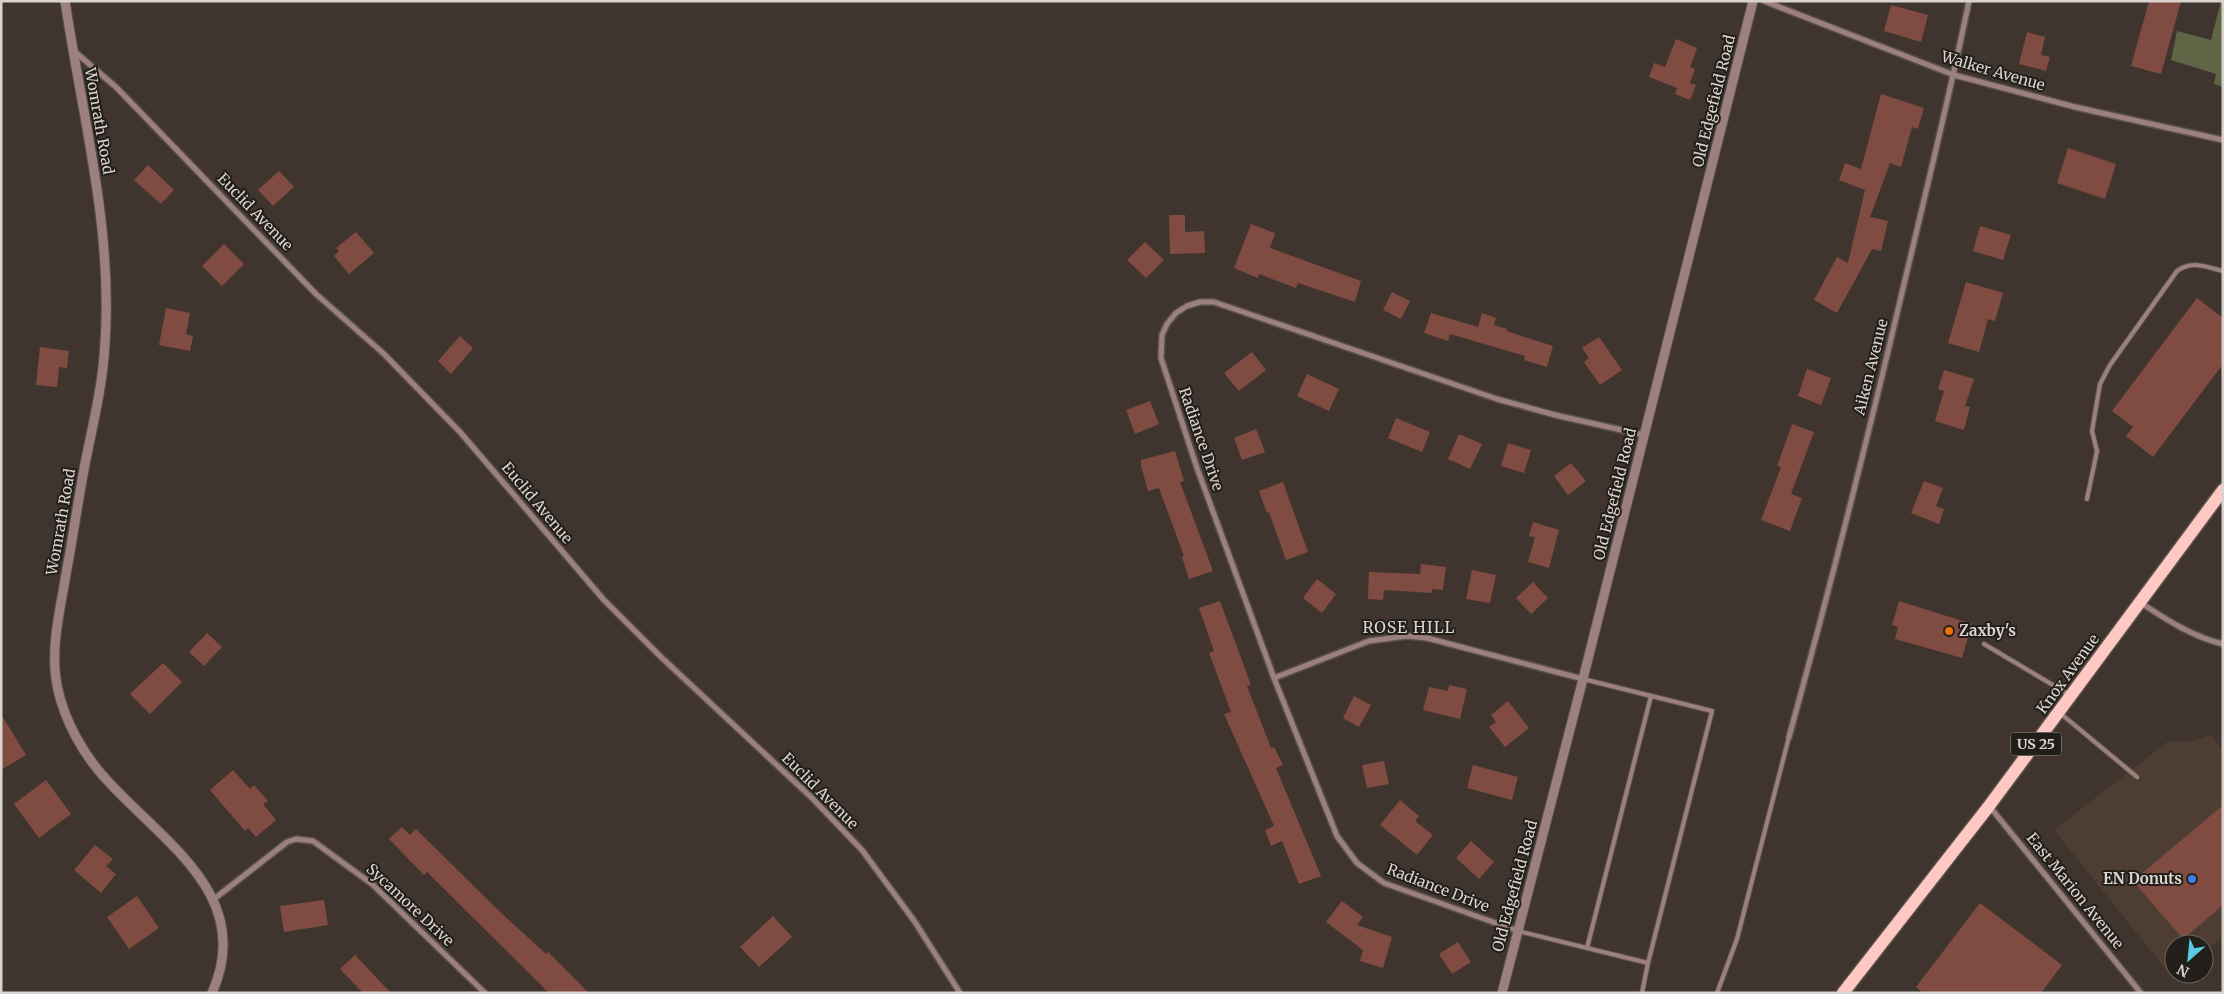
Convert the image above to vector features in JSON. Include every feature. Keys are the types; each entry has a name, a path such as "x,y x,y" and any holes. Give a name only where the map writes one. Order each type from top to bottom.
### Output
{"main road":[{"name":"Knox Avenue","path":"1844,992 2060,712 2223,490"}],"street":[{"name":"Womrath Road","path":"65,1 98,195 105,249 107,297 105,344 100,387 55,642 55,669 58,690 72,728 103,776 198,873 214,899 221,919 223,953 218,978 212,993"},
{"name":"Old Edgefield Road","path":"1502,993 1583,680 1753,1"},
{"name":"Walker Avenue","path":"1764,1 1954,75 2075,107 2223,140"},
{"name":"Aiken Avenue","path":"1789,737 1830,586 1954,75 1969,1"},
{"name":"Euclid Avenue","path":"72,50 116,87 316,294 384,354 460,432 604,600 661,657 811,797 862,850 916,922 960,993"},
{"name":"Radiance Drive","path":"1518,932 1384,883 1358,863 1337,836 1274,678 1197,468 1162,358 1162,335 1176,313 1187,306 1200,302 1214,302 1497,399 1555,415 1644,435"},
{"path":"2139,602 2199,637 2223,644"},
{"path":"1274,678 1369,641 1407,636 1427,638 1583,680"},
{"name":"East Marion Avenue","path":"1989,806 2141,993"},
{"name":"Sycamore Drive","path":"214,899 287,842 296,839 313,841 372,884 485,993"}],"lane":[{"path":"2087,499 2098,451 2092,431 2100,384 2110,365 2177,271 2186,264 2223,271"},
{"path":"1984,644 2072,696"},
{"path":"1583,680 1712,711 1642,993"},
{"path":"1587,948 1651,696"},
{"path":"2060,712 2137,777"},
{"path":"1717,993 1737,939 1789,737"},
{"path":"1518,932 1648,963"}],"shaded area":[{"path":"2211,735 2223,751 2223,937 2214,944 2214,934 2164,934 2164,967 2054,830 2167,742 2194,741"}],"green space":[{"path":"2221,1 2223,1 2223,87 2214,84 2216,74 2171,60 2177,31 2211,40"}],"building":[{"path":"2149,1 2181,1 2161,74 2131,66"},
{"path":"1891,5 1928,15 1921,42 1884,31"},
{"path":"2027,32 2045,37 2041,55 2050,57 2046,71 2019,64"},
{"path":"1676,39 1697,48 1690,67 1695,69 1690,83 1696,85 1690,100 1675,94 1677,88 1649,77 1654,63 1665,67"},
{"path":"1881,94 1924,108 1918,129 1912,127 1901,167 1890,163 1870,217 1888,221 1881,251 1872,249 1837,313 1814,300 1837,257 1848,263 1865,190 1839,180 1845,163 1861,169"},
{"path":"2068,148 2116,164 2105,199 2057,183"},
{"path":"148,165 174,190 161,204 134,180"},
{"path":"279,171 294,187 273,206 258,190"},
{"path":"1169,215 1185,215 1185,232 1204,231 1205,253 1170,254"},
{"path":"1251,224 1275,233 1270,248 1361,281 1355,302 1298,283 1296,288 1259,274 1258,278 1234,268"},
{"path":"1980,226 2011,235 2003,260 1973,251"},
{"path":"356,232 374,253 349,274 334,256 339,251 336,248"},
{"path":"1145,242 1164,260 1146,278 1127,260"},
{"path":"224,244 244,264 222,286 202,266"},
{"path":"1966,282 2003,293 1995,321 1988,319 1979,352 1948,343"},
{"path":"1392,292 1410,301 1401,319 1383,310"},
{"path":"2197,298 2223,318 2223,364 2153,457 2126,436 2133,427 2112,411"},
{"path":"166,308 190,313 186,334 193,336 190,351 159,345"},
{"path":"1431,313 1478,327 1482,313 1496,318 1494,325 1507,329 1506,331 1553,346 1547,367 1524,360 1525,356 1450,334 1448,341 1424,333"},
{"path":"460,336 473,348 451,374 438,361"},
{"path":"1599,337 1622,370 1600,385 1584,362 1589,358 1582,348"},
{"path":"40,347 69,351 67,368 59,367 57,387 36,385"},
{"path":"1252,352 1266,370 1239,391 1224,373"},
{"path":"1807,369 1831,378 1821,405 1798,396"},
{"path":"1944,370 1974,379 1965,406 1970,407 1964,430 1935,421 1944,391 1938,389"},
{"path":"1307,374 1339,389 1329,411 1297,396"},
{"path":"1150,401 1159,424 1135,434 1126,410"},
{"path":"1396,418 1430,432 1422,452 1388,438"},
{"path":"1792,424 1814,432 1791,494 1802,498 1790,531 1761,520 1781,467 1777,466"},
{"path":"1256,429 1265,452 1242,460 1234,438"},
{"path":"1459,434 1482,444 1470,469 1448,459"},
{"path":"1508,443 1531,450 1524,473 1501,466"},
{"path":"1175,451 1184,481 1180,482 1213,571 1189,579 1182,557 1184,556 1159,488 1148,491 1141,466 1141,460"},
{"path":"1571,463 1586,481 1568,495 1554,476"},
{"path":"1924,481 1943,488 1936,506 1944,509 1939,524 1911,513"},
{"path":"1283,482 1308,552 1286,560 1269,512 1267,513 1259,491"},
{"path":"1533,522 1559,530 1549,568 1528,562 1535,537 1529,536"},
{"path":"1421,564 1446,567 1443,590 1432,589 1432,593 1384,590 1383,600 1368,599 1369,572 1420,574"},
{"path":"1472,570 1496,575 1490,603 1466,599"},
{"path":"1317,579 1336,594 1322,613 1303,598"},
{"path":"1533,582 1548,598 1531,614 1516,598"},
{"path":"1220,601 1251,685 1247,686 1271,748 1274,747 1283,765 1276,768 1321,876 1299,884 1282,841 1271,846 1265,830 1274,826 1224,714 1231,712 1209,653 1214,651 1199,608"},
{"path":"1899,601 1972,624 1962,658 1895,639 1898,627 1892,625"},
{"path":"207,633 222,647 204,666 189,652"},
{"path":"163,663 182,682 150,714 130,694"},
{"path":"1449,685 1467,689 1460,719 1423,710 1429,687 1448,691"},
{"path":"1354,696 1371,705 1359,727 1343,718"},
{"path":"1508,701 1529,728 1505,747 1489,727 1496,722 1491,715"},
{"path":"1,714 26,755 1,770"},
{"path":"1384,761 1389,784 1367,788 1362,765"},
{"path":"1473,765 1518,777 1512,800 1467,788"},
{"path":"233,770 250,789 254,785 268,801 263,804 276,820 256,837 248,828 245,831 210,790"},
{"path":"46,780 71,814 39,838 14,804"},
{"path":"1400,800 1419,816 1415,821 1433,835 1417,855 1380,825"},
{"path":"2223,805 2223,905 2189,934 2179,934 2133,881"},
{"path":"402,827 410,835 416,829 498,910 546,954 548,952 589,993 549,993 427,872 424,875 389,839"},
{"path":"1471,841 1494,862 1479,879 1456,858"},
{"path":"95,845 113,859 106,866 116,874 101,893 74,870"},
{"path":"137,896 159,928 129,949 107,917"},
{"path":"324,900 328,925 284,932 280,906"},
{"path":"1342,901 1363,917 1357,925 1392,937 1383,968 1360,961 1363,950 1326,922"},
{"path":"1980,903 2062,965 2041,993 1923,993 1916,987"},
{"path":"773,916 792,937 759,967 740,947"},
{"path":"1458,942 1471,962 1452,974 1439,954"},
{"path":"355,955 391,993 363,993 340,969"}],"place":[{"name":"Zaxby's","path":"1949,631"},
{"name":"EN Donuts","path":"2192,879"}],"district":[{"name":"ROSE HILL","path":"1409,627"}]}
